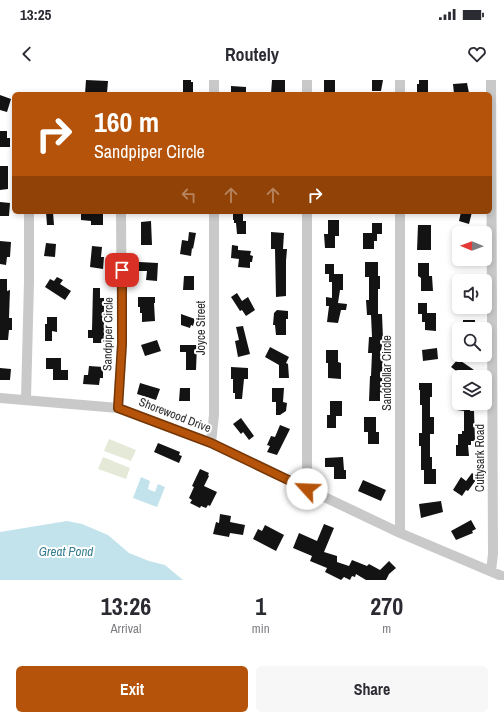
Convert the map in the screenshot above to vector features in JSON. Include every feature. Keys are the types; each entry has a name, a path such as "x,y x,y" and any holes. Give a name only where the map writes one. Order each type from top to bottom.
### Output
{"street":[{"path":"214,80 214,92"},
{"path":"307,80 307,92"},
{"path":"400,80 400,92"},
{"name":"Cuttysark Road","path":"491,80 491,92"},
{"path":"26,400 29,214"},
{"name":"Sandpiper Circle","path":"118,408 122,344 121,214"},
{"name":"Joyce Street","path":"211,443 214,415 214,214"},
{"path":"307,214 307,489"},
{"name":"Sanddollar Circle","path":"400,214 400,533"},
{"name":"Cuttysark Road","path":"491,571 493,554 492,214"},
{"name":"Shorewood Drive","path":"0,398 118,408 211,443 400,533 504,577"}],"green space":[{"path":"109,439 136,450 131,461 104,451"},
{"path":"103,457 130,468 126,479 98,469"}],"water":[{"path":"141,477 150,481 148,489 155,492 158,484 165,487 157,507 133,498"},
{"name":"Great Pond","path":"67,521 82,524 108,535 129,553 149,561 165,565 183,580 0,580 0,532"}],"building":[{"path":"86,80 108,81 107,92 85,92"},
{"path":"183,80 191,80 191,82 193,82 193,92 183,92"},
{"path":"272,80 285,80 285,92 271,92"},
{"path":"324,80 335,80 335,92 324,92"},
{"path":"372,80 383,80 381,91 372,91"},
{"path":"419,80 428,80 428,92 417,92 417,84 419,84"},
{"path":"467,83 469,92 454,92 453,84"},
{"path":"231,86 246,87 246,92 231,92"},
{"path":"0,95 11,99 7,112 0,110"},
{"path":"0,131 7,131 7,138 10,138 10,147 0,147"},
{"path":"0,166 8,166 8,189 0,190"},
{"path":"0,202 10,203 9,216 0,216"},
{"path":"46,214 53,214 54,225 47,225"},
{"path":"81,214 103,214 103,225 91,225 91,221 81,220"},
{"path":"233,214 243,214 243,221 246,221 246,234 237,234 236,223 234,223"},
{"path":"461,214 472,214 469,224 459,221"},
{"path":"328,220 339,220 339,236 335,236 335,248 325,248 324,234 328,234"},
{"path":"151,221 152,245 141,245 141,222"},
{"path":"372,223 382,223 382,234 377,234 377,241 374,241 374,249 363,249 363,233 372,233"},
{"path":"418,225 431,225 431,250 417,250"},
{"path":"189,232 196,233 191,256 180,254 182,240 188,241"},
{"path":"271,232 284,233 283,249 287,249 286,296 276,297 275,249 271,249"},
{"path":"0,241 11,242 10,257 7,257 6,265 0,264"},
{"path":"46,243 56,244 55,257 44,256"},
{"path":"232,245 238,246 238,250 251,251 250,255 253,256 252,262 250,262 250,268 238,267 239,259 231,258"},
{"path":"92,246 102,247 101,257 104,257 103,269 90,267"},
{"path":"139,262 158,263 157,281 146,280 147,271 139,271"},
{"path":"365,262 378,262 378,276 380,276 380,289 378,289 378,314 382,314 383,339 381,351 383,352 383,393 380,392 380,401 369,401 372,353 368,353 369,337 372,337 371,315 367,315 366,300 369,300 369,277 365,277"},
{"path":"418,263 429,263 429,276 432,276 433,291 421,291 421,278 418,276"},
{"path":"325,264 334,264 334,274 343,274 343,290 340,290 338,303 347,304 346,310 341,310 338,323 327,322 329,306 326,306 326,297 332,298 332,282 329,282 329,274 325,274"},
{"path":"184,276 194,276 194,290 183,290"},
{"path":"57,277 63,280 60,284 71,291 65,300 45,287 50,279 54,281"},
{"path":"0,279 7,279 7,291 10,290 9,318 12,318 12,330 9,330 8,340 0,340"},
{"path":"93,288 100,288 100,298 104,298 104,343 93,343 93,338 88,338 88,330 92,330"},
{"path":"237,293 242,301 248,297 255,310 246,316 242,310 240,311 231,297"},
{"path":"138,297 155,297 155,321 142,322 142,313 140,313 140,307 138,307"},
{"path":"418,303 427,303 427,313 436,313 436,331 425,330 425,322 422,322 422,314 418,314"},
{"path":"277,310 288,311 288,319 286,319 286,335 276,335 275,325 273,325 274,313"},
{"path":"181,314 195,319 193,326 191,325 190,328 181,325"},
{"path":"47,317 57,317 57,332 52,331 52,341 45,341 45,324 47,324"},
{"path":"463,320 475,320 475,322 463,322"},
{"path":"243,326 250,354 238,357 235,341 239,340 236,327"},
{"path":"157,340 161,351 145,356 141,345"},
{"path":"180,345 197,345 196,370 186,370 186,352 180,352"},
{"path":"270,347 289,357 286,363 288,364 289,378 279,378 279,365 265,357"},
{"path":"437,348 438,359 423,361 422,350"},
{"path":"326,350 338,350 338,362 341,363 341,379 328,378"},
{"path":"46,358 61,358 61,370 68,370 68,380 53,380 53,369 46,369"},
{"path":"455,362 462,362 474,370 455,370 451,367"},
{"path":"89,366 103,367 103,378 100,378 99,385 83,384 84,375 88,375"},
{"path":"231,367 248,368 248,379 244,379 242,399 235,399 235,393 233,393 233,379 231,379"},
{"path":"0,368 11,369 10,380 0,380"},
{"path":"140,383 160,389 156,400 137,394"},
{"path":"419,383 432,383 430,417 434,417 434,434 430,434 430,457 432,457 432,469 436,469 436,484 424,484 424,470 421,470 421,446 419,446 419,433 422,433 422,405 420,405"},
{"path":"180,388 190,388 190,401 179,401"},
{"path":"272,388 284,388 283,402 287,403 286,411 280,415 276,415 276,402 272,402"},
{"path":"330,401 342,401 342,416 336,416 336,428 327,428 327,415 330,415"},
{"path":"457,410 474,411 475,441 471,441 471,445 468,445 469,456 456,456 458,434 462,434 462,431 464,431 464,411"},
{"path":"364,417 376,417 376,432 379,432 379,444 368,444 368,432 364,432"},
{"path":"241,418 254,436 249,440 243,432 241,434 233,424"},
{"path":"280,425 290,429 277,455 267,452 270,446 267,445 271,436 275,437"},
{"path":"158,443 180,452 179,455 182,456 179,463 154,452"},
{"path":"343,457 344,470 346,470 346,479 334,479 334,467 325,467 325,458"},
{"path":"200,469 209,473 204,486 217,492 210,506 208,505 206,508 201,506 200,508 190,503 192,500 189,498 194,487 192,486"},
{"path":"472,473 478,477 468,491 466,490 462,496 453,490 461,477 466,481"},
{"path":"363,480 386,490 381,501 358,491"},
{"path":"441,501 443,512 421,518 419,504"},
{"path":"220,514 231,516 230,522 245,525 243,535 230,533 229,537 213,534 216,522 219,523"},
{"path":"471,520 476,529 472,531 473,533 456,540 451,531"},
{"path":"324,524 334,528 324,552 337,556 337,562 349,566 352,560 367,566 369,564 380,570 389,561 396,568 389,574 386,580 366,580 356,574 355,577 352,576 350,580 344,577 341,580 325,572 327,568 310,561 312,556 293,548 299,533 317,541"},
{"path":"265,525 284,535 276,551 253,539 258,529 262,531"}],"route":[{"path":"122,270 122,344 118,408 211,443 307,489"}]}
